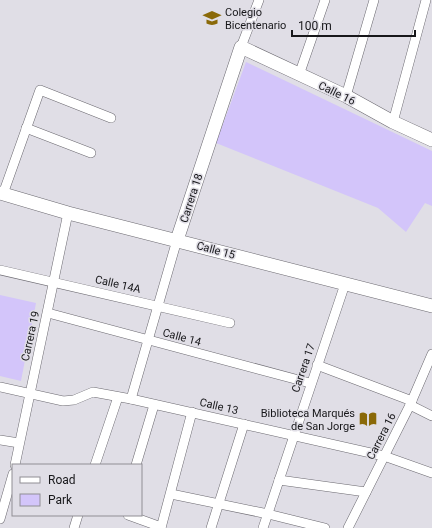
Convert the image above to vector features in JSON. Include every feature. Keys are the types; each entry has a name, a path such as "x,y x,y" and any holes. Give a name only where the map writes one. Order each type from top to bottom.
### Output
{"street":[{"name":"Carrera 18","path":"131,399 177,240 241,47 259,0"},
{"path":"299,75 325,0"},
{"path":"346,96 374,0"},
{"path":"393,122 426,1"},
{"name":"Calle 16","path":"241,47 346,96 393,122 432,140"},
{"path":"1,194 40,90 111,118"},
{"path":"26,128 91,153"},
{"name":"Calle 15","path":"1,194 68,213 432,306"},
{"name":"Carrera 19","path":"15,464 68,213"},
{"name":"Calle 14A","path":"0,270 54,281 230,323"},
{"name":"Carrera 17","path":"263,528 310,383 345,284"},
{"name":"Calle 14","path":"48,313 310,383"},
{"name":"Carrera 16","path":"348,528 411,403 432,354"},
{"path":"317,365 411,403 432,416"},
{"name":"Calle 13","path":"0,387 63,401 74,400 93,392 131,399 384,456 432,473"},
{"path":"95,464 118,397"},
{"path":"136,464 154,405"},
{"path":"131,516 161,527 192,412"},
{"path":"211,528 244,424"},
{"path":"0,440 19,443"},
{"path":"0,519 12,477"},
{"path":"279,480 366,492"},
{"path":"171,494 268,514 324,528"},
{"path":"74,528 78,516"}],"green space":[{"path":"246,62 432,151 432,206 425,203 406,232 378,208 216,143"},
{"path":"0,295 36,303 21,381 0,376"}],"place":[{"name":"Colegio Bicentenario","path":"212,18"},
{"name":"Biblioteca Marqués de San Jorge","path":"368,419"}]}
